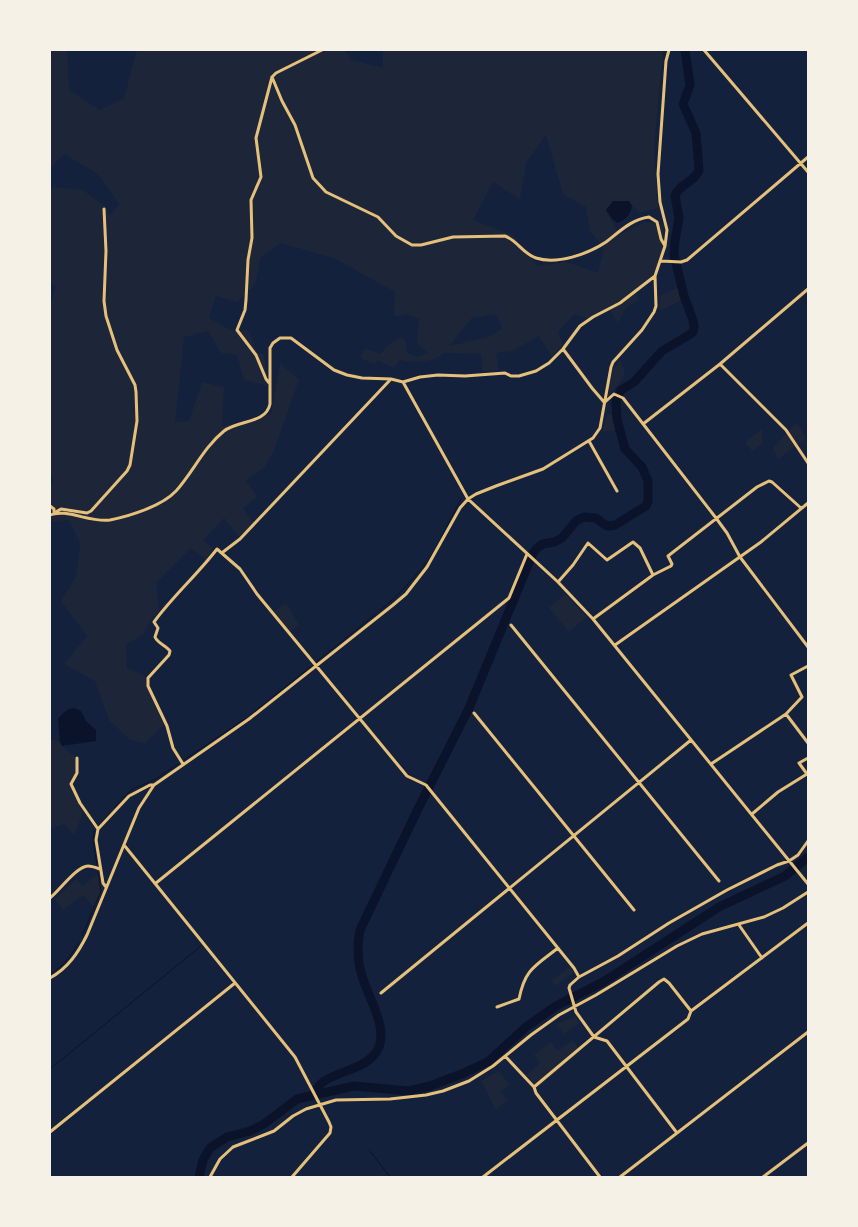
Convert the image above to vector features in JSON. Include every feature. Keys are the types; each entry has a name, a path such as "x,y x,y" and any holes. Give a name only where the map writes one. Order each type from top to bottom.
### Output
{"street":[{"path":"271,385 266,380 256,354 237,330 245,310 248,260 252,238 251,200 261,177 256,138 272,77 276,73 322,50"},
{"path":"50,978 63,970 80,949 140,808 154,785 249,719 406,594 427,568 460,508 468,499 496,486 543,469 589,441 600,428 609,372 613,362 642,330 656,306 655,276 665,246 667,230 660,202 658,174 666,61 669,50"},
{"path":"704,50 808,172"},
{"path":"272,77 295,125 308,168 317,184 333,196 378,218 396,236 408,243 417,246 453,237 505,236 512,238 525,252 535,258 555,260 595,248 636,220 649,217 657,222 661,239 665,246"},
{"path":"661,261 681,262 687,260 808,157"},
{"path":"54,514 61,509 87,513 91,511 127,471 130,465 137,421 135,384 121,360 106,316 104,301 106,251 104,209"},
{"path":"50,515 64,513 91,520 105,521 122,517 164,500 180,485 222,432 237,423 265,415 269,410 271,385 270,348 276,340 285,337 291,338 334,370 346,375 362,378 391,379 403,382 420,377 438,375 465,376 505,373 511,376 519,376 543,367 563,349 580,326 620,303 655,276"},
{"path":"643,424 720,364 808,289"},
{"path":"563,349 604,402"},
{"path":"720,364 786,430 808,463"},
{"path":"223,553 240,539 391,379"},
{"path":"403,382 468,499 558,582 593,619 808,884"},
{"path":"604,402 614,394 620,396 716,518 727,533 740,557 808,646"},
{"path":"589,441 617,491"},
{"path":"593,619 653,575 671,566 672,564 668,556 757,486 772,482 801,508"},
{"path":"615,645 761,542 808,502"},
{"path":"50,506 54,509 54,514"},
{"path":"558,582 573,565 588,542 607,560 634,542 640,548 653,575"},
{"path":"183,764 173,748 167,726 148,686 148,678 169,655 170,651 166,646 157,641 155,637 158,628 154,622 217,549 240,569 257,594 406,776 426,785 574,968 579,977"},
{"path":"156,883 509,598 528,554"},
{"path":"511,625 719,881"},
{"path":"711,764 786,714 802,697 791,674 808,666"},
{"path":"474,713 634,910"},
{"path":"786,714 808,743"},
{"path":"381,993 692,740"},
{"path":"77,758 77,772 71,784 80,803 98,829"},
{"path":"752,814 778,792 808,775 799,762 808,758"},
{"path":"106,888 100,869 96,840 98,829 129,796 150,785 154,785"},
{"path":"677,1133 607,1041 594,1037 576,1012 569,988 570,985 579,977 618,956 669,923 727,890 789,861 798,855 808,841"},
{"path":"124,845 295,1057 318,1103 330,1122 330,1133 292,1177"},
{"path":"50,898 84,867 100,869"},
{"path":"210,1177 220,1159 233,1147 274,1131 293,1116 318,1103 348,1099 407,1098 442,1091 480,1074 506,1056 530,1035 575,1005 690,939 764,917 783,908 808,892"},
{"path":"483,1177 688,1019 691,1011 808,923"},
{"path":"739,925 762,958"},
{"path":"497,1007 519,999 522,983 528,973 558,948"},
{"path":"534,1087 664,979 691,1011"},
{"path":"50,1132 235,983"},
{"path":"620,1177 808,1032"},
{"path":"506,1056 534,1087 557,1121 600,1177"},
{"path":"764,1177 808,1143"}],"shaded area":[{"path":"50,50 67,50 69,90 100,110 124,98 137,50 345,50 351,60 383,68 383,50 663,50 654,147 658,208 640,213 629,202 606,210 619,235 644,222 664,224 663,249 653,275 635,290 639,299 625,309 618,323 609,308 587,318 574,314 558,332 563,345 552,357 539,336 512,351 496,353 499,370 483,372 481,354 444,353 435,359 423,361 411,362 400,360 394,368 378,360 374,364 360,358 365,348 380,354 400,337 406,341 406,352 416,357 428,353 417,343 419,319 407,314 394,317 395,292 336,259 281,243 261,257 255,285 237,302 216,296 209,318 232,331 249,330 257,353 264,354 268,386 244,380 237,355 221,353 208,331 184,337 175,422 189,421 202,382 224,387 222,427 271,414 280,363 299,380 274,450 265,467 246,480 257,497 243,508 253,523 239,537 224,518 203,540 213,548 206,560 191,548 156,583 159,611 143,634 126,645 127,668 144,675 151,697 164,725 145,743 130,740 109,720 95,681 64,664 87,636 61,601 76,577 80,547 79,539 68,520 50,522 50,485 54,483 50,473 50,305 56,286 50,283 50,189 54,187 83,190 104,206 110,215 119,204 98,174 64,154 50,166","holes":["546,135 563,194 586,207 590,231 604,248 598,273 567,262 538,266 513,235 473,220 493,182 520,199 526,163","496,314 502,328 489,337 449,346 472,318"]},
{"path":"613,201 629,201 632,206 627,216 618,223 613,220 606,210"},
{"path":"679,287 683,299 660,311 660,296"},
{"path":"620,360 625,372 622,380 608,396 613,370"},
{"path":"607,415 615,415 616,430 602,432"},
{"path":"797,422 806,438 778,459 773,448"},
{"path":"762,429 762,444 752,451 745,442"},
{"path":"565,594 587,617 569,632 549,608"},
{"path":"286,603 299,625 288,633 271,613"},
{"path":"74,708 81,711 86,721 96,730 96,741 62,746 58,719 67,710"},
{"path":"50,739 60,742 62,746 79,760 79,773 70,787 83,813 74,835 64,824 50,829"},
{"path":"101,871 105,885 95,908 83,895 63,910 55,899 76,879 83,886"},
{"path":"571,966 574,973 554,986 552,980"},
{"path":"575,1017 580,1023 564,1034 556,1024"},
{"path":"573,1040 580,1052 537,1088 527,1075 540,1063 534,1055 551,1042 558,1051"},
{"path":"499,1071 509,1084 501,1092 507,1100 496,1110 481,1081"}],"waterway":[{"path":"313,1094 329,1078 369,1060 379,1046 381,1037 380,1027 358,959 360,930 469,708 533,553 543,544 562,538 576,521 584,517 596,518 605,525 615,525 646,506 648,501 648,481 642,467 625,449 617,419 616,401 621,390 634,382 662,351 689,335 693,332 694,327 674,255 679,218 675,196 699,170 696,133 683,104 690,85 685,50"},
{"path":"436,548 461,499"},
{"path":"379,611 408,584 433,553"},
{"path":"316,662 376,614"},
{"path":"250,715 313,665"},
{"path":"184,760 246,718"},
{"path":"114,808 133,789 156,779 178,764"},
{"path":"99,826 110,813"},
{"path":"94,831 93,840 97,865"},
{"path":"199,1177 203,1160 210,1148 227,1137 250,1131 264,1124 297,1099 354,1086 409,1091 430,1086 489,1061 526,1027 556,1006 603,982 719,907 785,876 808,857"},
{"path":"82,936 101,891 98,873"},
{"path":"50,974 67,960 79,942"},
{"path":"50,1069 201,946"},
{"path":"370,1151 390,1177"}]}
